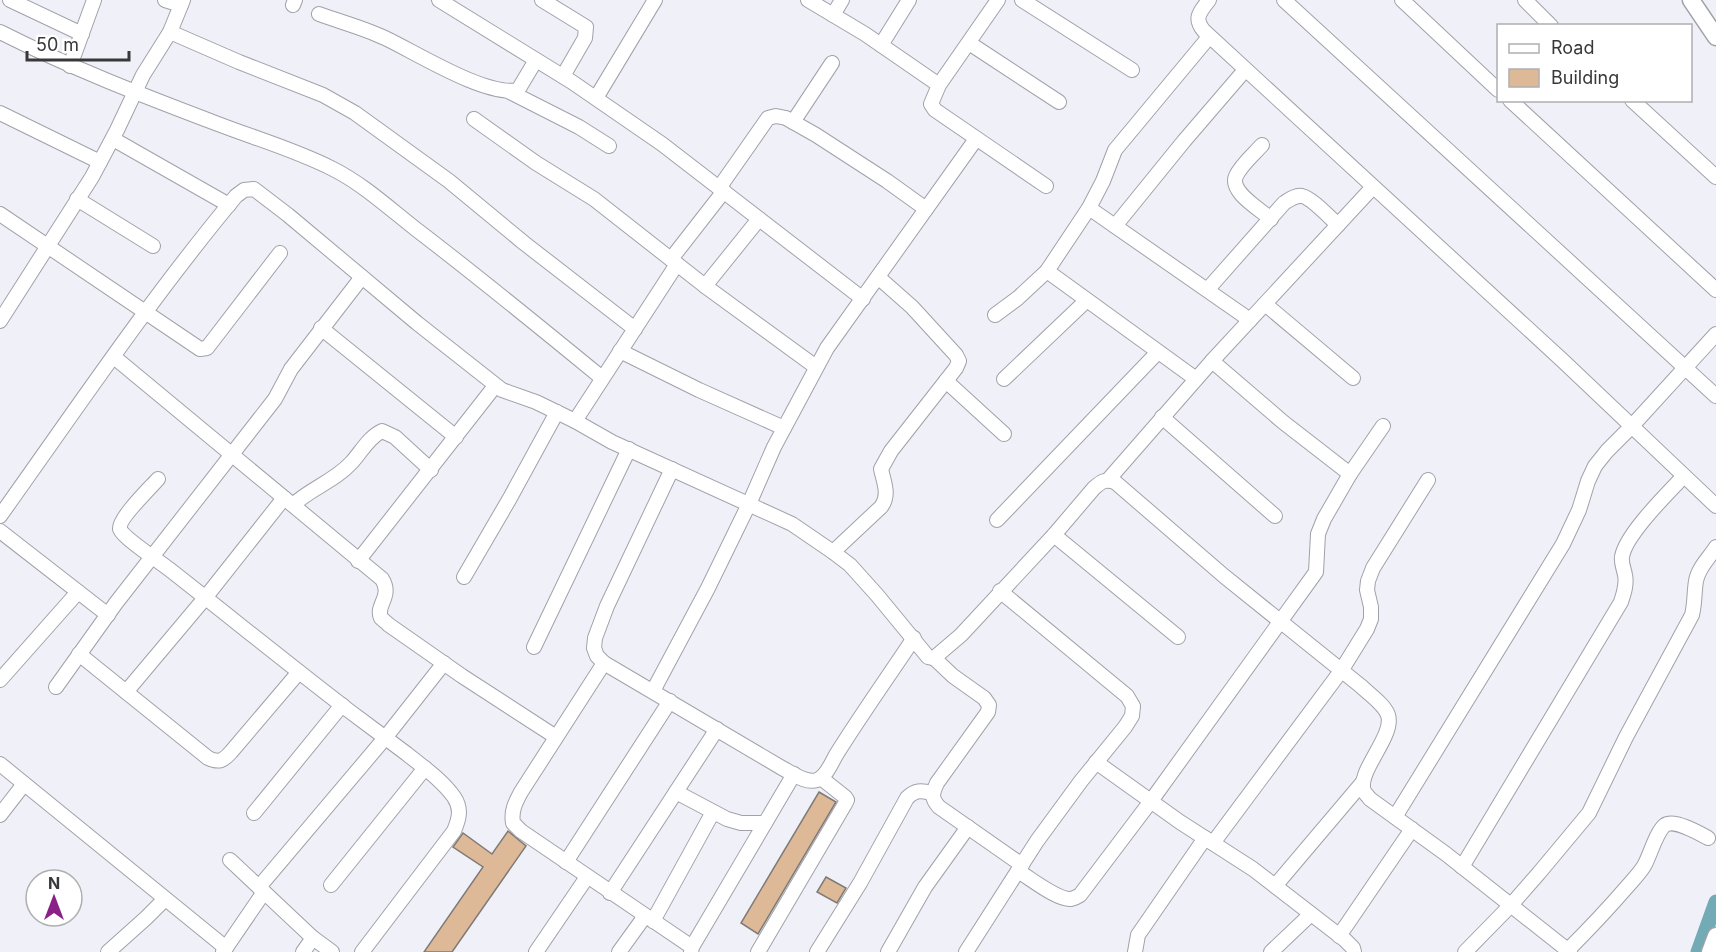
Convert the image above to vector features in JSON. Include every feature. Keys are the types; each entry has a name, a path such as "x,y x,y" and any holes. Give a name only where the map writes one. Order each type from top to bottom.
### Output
{"street":[{"path":"10,0 82,34"},
{"path":"70,66 94,0"},
{"path":"0,321 100,162 143,75 170,32 182,2 165,0"},
{"path":"439,0 563,76 662,144 863,299"},
{"path":"542,0 586,27 585,38 563,76"},
{"path":"596,98 654,0"},
{"path":"808,0 881,45 939,85"},
{"path":"833,15 842,0"},
{"path":"881,45 909,0"},
{"path":"998,0 939,85 931,104 935,110 1046,186"},
{"path":"1022,0 1132,70"},
{"path":"1209,0 1198,16 1198,25 1209,37 1553,352 1716,506"},
{"path":"1284,0 1716,396"},
{"path":"1402,0 1497,89"},
{"path":"1691,0 1716,37"},
{"path":"1535,3 1550,24"},
{"path":"319,14 384,37 480,84 510,92 579,127 609,146"},
{"path":"0,32 70,66 335,170 463,266 602,378"},
{"path":"170,32 323,95 356,113 449,180 524,243 635,329"},
{"path":"995,315 1018,298 1047,271 1089,208 1115,150 1209,37"},
{"path":"969,43 1059,102"},
{"path":"510,92 518,90 536,60"},
{"path":"793,122 832,63"},
{"path":"1116,226 1245,70"},
{"path":"1512,102 1716,290"},
{"path":"1634,102 1716,177"},
{"path":"0,113 100,162"},
{"path":"575,421 635,329 674,262 768,118 776,116 786,118 816,135 879,175 926,209"},
{"path":"474,119 536,163 594,199 705,286 816,367"},
{"path":"113,139 229,205"},
{"path":"653,691 708,588 784,428 827,348 976,139"},
{"path":"1262,145 1239,171 1235,178 1235,186 1239,193 1271,219"},
{"path":"1107,480 1212,361 1373,187"},
{"path":"0,516 146,312 229,205 244,190 254,189 495,386 536,402 629,449 792,524 833,552 857,573 928,657 934,658 953,676 984,698 989,705 988,712 937,783 932,793 933,800 939,807 1053,893 1073,899 1080,895 1151,801 1316,572 1318,534 1324,519 1350,474 1383,426"},
{"path":"1208,290 1284,203 1292,198 1303,196 1311,200 1338,225"},
{"path":"77,199 153,246"},
{"path":"1089,208 1250,320"},
{"path":"0,214 200,349 207,348 280,254"},
{"path":"705,286 759,219"},
{"path":"1047,271 1196,379"},
{"path":"56,687 108,615 275,399 291,369 362,277"},
{"path":"833,552 886,501 881,469 891,451 956,368 959,361 912,307 878,277"},
{"path":"1004,379 1087,300"},
{"path":"1265,304 1353,378"},
{"path":"321,328 456,437"},
{"path":"1395,817 1563,544 1579,510 1595,466 1716,334"},
{"path":"620,351 784,428"},
{"path":"997,520 1158,352"},
{"path":"114,357 382,579 386,586 386,595 380,611 381,618 444,663 556,736"},
{"path":"1212,361 1350,474"},
{"path":"946,381 1004,434"},
{"path":"358,561 495,386"},
{"path":"464,577 557,412"},
{"path":"1162,417 1275,516"},
{"path":"126,692 289,501 341,473 375,435 382,431 395,437 431,470"},
{"path":"534,646 629,449"},
{"path":"672,469 607,606 595,638 594,648 597,656 604,663 804,780 815,781 821,777 914,638"},
{"path":"1462,867 1621,602 1626,587 1622,558 1625,547 1684,476"},
{"path":"158,479 120,524 120,530 125,537 153,556 424,768 446,787 455,799 459,809 459,820 454,831 362,952"},
{"path":"1135,952 1138,935 1158,904 1341,671 1371,619 1368,581 1373,568 1428,480"},
{"path":"934,658 961,635 1101,481 1115,482 1224,576 1341,671 1380,705 1388,715 1388,724 1382,744 1367,769 1363,782 1275,886"},
{"path":"0,531 108,615"},
{"path":"1054,535 1178,638"},
{"path":"1466,952 1511,905 1575,832 1588,813 1692,615 1699,571 1716,547"},
{"path":"966,952 1037,841 1125,727 1132,716 1133,706 1127,696 1000,591"},
{"path":"0,680 78,592"},
{"path":"79,654 208,758 217,762 223,760 231,752 299,672"},
{"path":"0,764 165,898 225,950 262,890 444,663"},
{"path":"604,663 521,792 512,814 513,823 521,831 692,950 794,774"},
{"path":"566,862 670,701"},
{"path":"254,813 342,705"},
{"path":"610,893 717,729"},
{"path":"1096,762 1253,869 1339,936 1353,948 1354,952"},
{"path":"331,885 424,768"},
{"path":"758,952 847,800 821,777"},
{"path":"1363,782 1364,791 1370,799 1462,867 1568,951 1639,873 1665,825 1671,823 1680,825 1708,838"},
{"path":"0,815 24,784"},
{"path":"676,792 727,819 741,823 765,823"},
{"path":"817,952 860,883 907,798 913,792 932,793"},
{"path":"619,952 649,919 713,812"},
{"path":"888,952 925,887 968,827"},
{"path":"1339,936 1412,829"},
{"path":"230,860 313,938 332,952"},
{"path":"536,952 587,876"},
{"path":"108,952 165,898"},
{"path":"1271,952 1311,914"},
{"path":"1710,952 1716,936"},
{"path":"303,952 313,938"}],"building":[{"path":"819,792 836,802 758,934 741,923"},
{"path":"508,831 526,846 452,952 424,952 483,867 453,847 463,833 492,854"},
{"path":"826,877 846,888 837,903 817,892"}],"waterway":[{"path":"1698,952 1716,902"}]}
